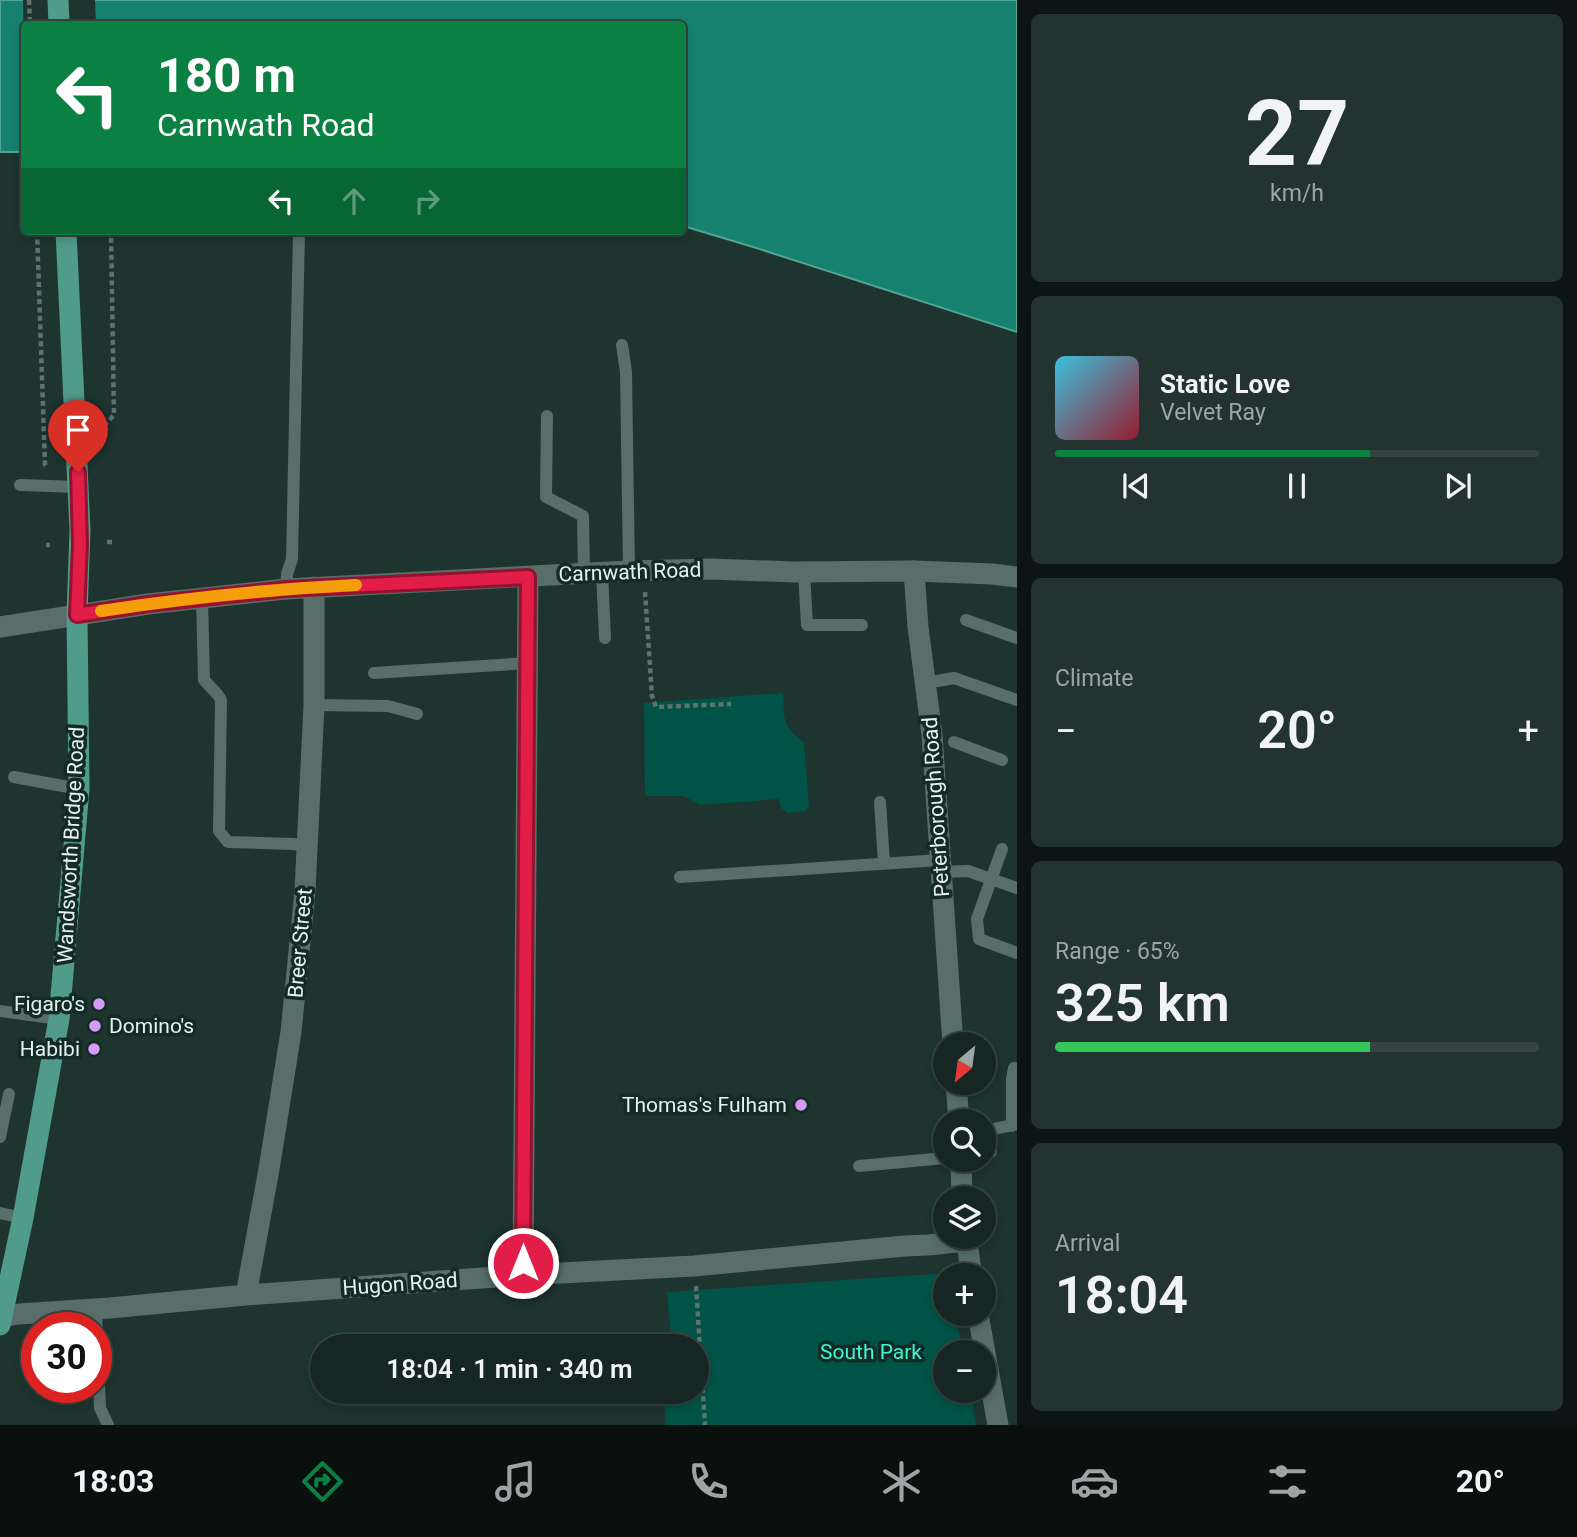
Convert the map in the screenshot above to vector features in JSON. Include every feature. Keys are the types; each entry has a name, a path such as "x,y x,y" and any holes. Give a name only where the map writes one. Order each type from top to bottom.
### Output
{"main road":[{"path":"58,0 59,21"},
{"name":"Wandsworth Bridge Road","path":"1,1320 23,1218 59,1019 79,789 77,615 80,544 66,235"}],"street":[{"name":"Carnwath Road","path":"0,627 140,605 286,589 636,570 914,570 1017,577"},
{"name":"Peterborough Road","path":"914,570 918,627 932,735 952,1032"},
{"path":"523,1275 528,577"},
{"name":"Breer Street","path":"246,1295 291,1032 305,891 314,705 314,587"},
{"name":"Hugon Road","path":"1,1320 19,1314 246,1295 694,1266 933,1244"},
{"path":"980,1326 998,1425"}],"lane":[{"path":"286,589 292,559 299,235"},
{"path":"622,345 626,372 636,570"},
{"path":"547,416 546,497 583,516 605,638"},
{"path":"20,485 78,487"},
{"path":"804,572 807,625 862,625"},
{"path":"202,598 204,680 221,700 219,831 228,842 308,846"},
{"path":"966,621 1017,638"},
{"path":"374,673 528,663"},
{"path":"926,683 954,678 1017,700"},
{"path":"314,705 388,706 417,714"},
{"path":"954,742 1002,760"},
{"path":"14,777 79,789"},
{"path":"880,802 884,863"},
{"path":"1002,849 977,919 979,939 1017,953"},
{"path":"680,877 884,863 940,866 968,871 1017,888"},
{"path":"0,1011 59,1019"},
{"path":"996,1129 1014,1125 1014,1068"},
{"path":"0,1137 9,1094"},
{"path":"859,1166 933,1159"},
{"path":"0,1213 23,1218"},
{"path":"96,1309 100,1408 108,1425"}],"path":[{"path":"29,0 30,21"},
{"path":"37,235 45,465"},
{"path":"104,426 114,415 111,235"},
{"path":"636,570 652,695 656,707 731,704"},
{"path":"696,1290 705,1425"}],"green space":[{"path":"783,693 784,716 788,726 804,743 809,805 806,811 788,813 781,808 779,799 700,805 684,796 645,796 644,703"},
{"name":"South Park","path":"933,1274 933,1326 957,1326 960,1340 933,1340 933,1403 972,1403 976,1425 666,1425 664,1404 709,1404 709,1334 671,1334 667,1292"}],"shaded area":[{"path":"0,0 1017,0 1017,332 686,227 686,21 21,21 21,152 0,152"}],"pier":[{"path":"23,0 95,0 96,21 23,21"}],"slow traffic":[{"path":"101,611 286,589 356,585"}],"place":[{"name":"Figaro's","path":"99,1004"},
{"name":"Domino's","path":"95,1026"},
{"name":"Habibi","path":"94,1049"},
{"name":"Thomas's Fulham","path":"801,1105"}],"route":[{"path":"78,472 80,544 77,615 148,604 286,589 528,577 523,1263"}]}
